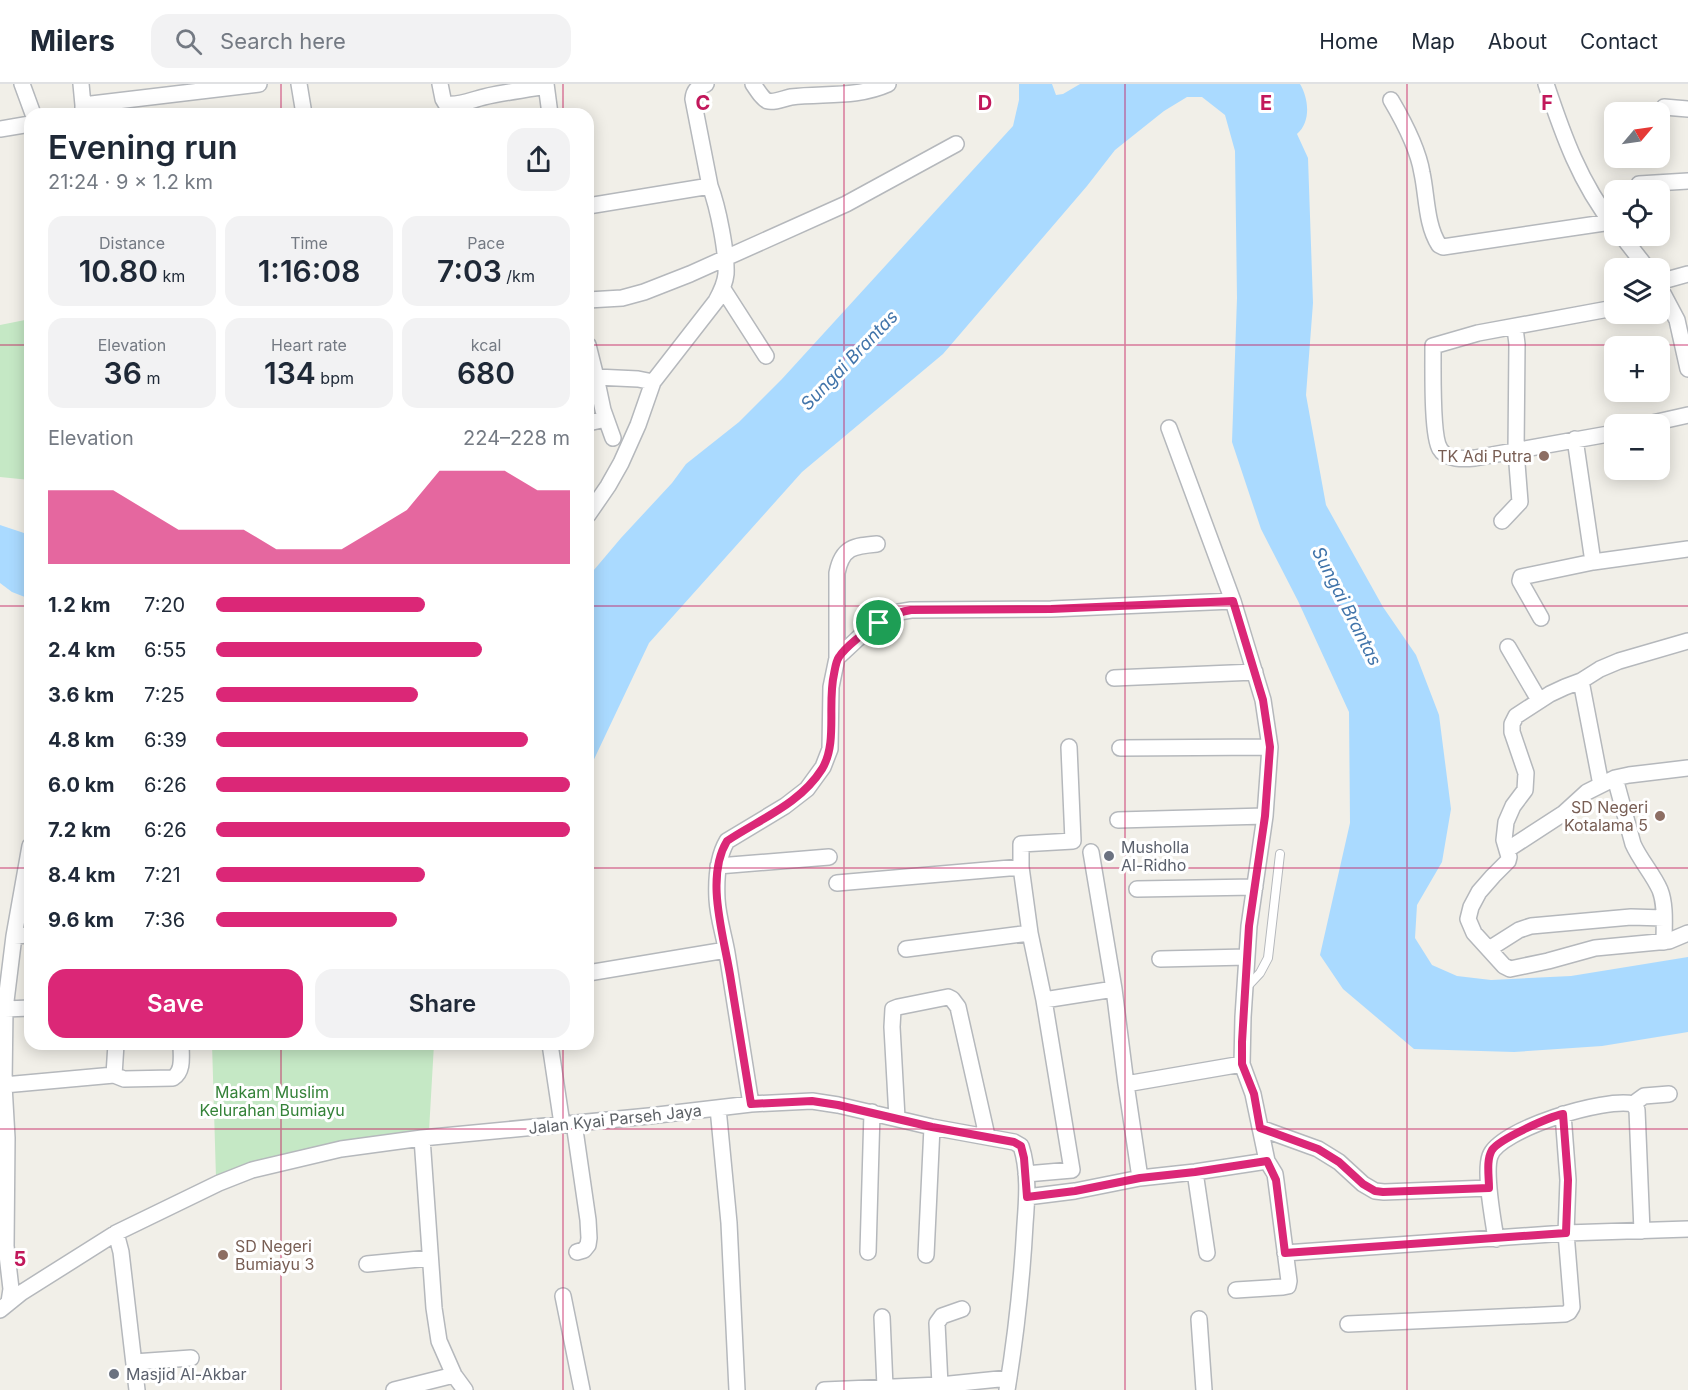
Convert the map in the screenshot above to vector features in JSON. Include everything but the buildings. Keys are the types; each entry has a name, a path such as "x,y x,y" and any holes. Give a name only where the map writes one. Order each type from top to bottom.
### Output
{"street":[{"path":"22,84 31,108"},
{"path":"81,84 83,108"},
{"path":"102,108 122,107 181,89 259,84"},
{"path":"299,84 303,108"},
{"path":"440,84 442,99 446,104 451,105 546,85 549,108"},
{"path":"594,506 621,463 638,425 653,382 723,289 726,258 693,99 697,88 706,84"},
{"path":"753,84 769,102 791,97 853,94 888,84"},
{"path":"1546,84 1566,145 1592,194 1604,211"},
{"path":"1391,100 1403,120 1422,170 1430,218 1439,245 1454,246 1604,225"},
{"path":"1670,108 1688,109"},
{"path":"0,129 24,125"},
{"path":"594,300 622,298 644,292 726,258 846,204 956,144"},
{"path":"1670,182 1688,181"},
{"path":"594,205 710,186"},
{"path":"1630,246 1639,258"},
{"path":"1670,285 1688,274"},
{"path":"723,289 766,356"},
{"path":"1670,304 1682,319 1688,369"},
{"path":"1604,310 1478,333 1433,346 1436,436 1440,450 1447,455 1460,459 1475,458 1604,435"},
{"path":"1502,521 1520,502 1516,451 1517,344 1515,328"},
{"path":"594,368 613,438"},
{"path":"596,376 653,382"},
{"path":"1670,419 1688,415"},
{"path":"594,422 606,419"},
{"path":"1169,428 1233,601 1263,700 1270,747 1265,816 1249,926 1242,1064 1254,1094 1267,1161 1276,1180 1289,1281 1288,1286 1283,1287 1236,1290"},
{"path":"1575,439 1593,562"},
{"path":"751,1104 726,950 718,916 718,866 727,841 793,801 807,789 823,767 830,749 831,687 837,658 839,561 855,546 877,544"},
{"path":"1541,618 1520,581 1521,577 1593,562 1688,549"},
{"path":"837,658 866,631 899,612 911,610 1051,609 1233,601"},
{"path":"1688,641 1619,661 1600,669 1581,681 1539,700 1516,716 1512,724 1512,732 1526,773 1526,784 1525,790 1513,806 1506,822 1504,840 1509,857 1508,861 1479,892 1468,915 1471,928 1488,949 1504,966 1513,969 1548,962 1595,948 1664,942 1688,933"},
{"path":"1508,647 1539,700"},
{"path":"1114,678 1255,672"},
{"path":"1581,681 1601,785"},
{"path":"1070,747 1073,841 1022,844 1021,867 1030,933 1044,1000 1075,1191"},
{"path":"1120,748 1270,747"},
{"path":"1507,849 1564,813 1587,792 1615,778 1688,768"},
{"path":"1615,778 1633,844 1660,891 1664,918 1664,942"},
{"path":"1118,820 1265,816"},
{"path":"1091,852 1114,989 1140,1178"},
{"path":"718,866 829,857"},
{"path":"837,883 1021,867"},
{"path":"1137,889 1256,887"},
{"path":"4,1306 11,1289 6,1246 5,1009 14,936 24,899"},
{"path":"1488,949 1519,930 1531,926 1631,917 1664,918"},
{"path":"906,949 1030,933"},
{"path":"14,936 24,935"},
{"path":"594,972 726,950"},
{"path":"1160,959 1247,957"},
{"path":"1044,1000 1114,989"},
{"path":"897,1118 893,1009 948,998 958,1006 987,1136"},
{"path":"5,1009 24,1008"},
{"path":"114,1075 116,1050"},
{"path":"4,1085 114,1075 123,1079 173,1078 180,1070 181,1050"},
{"path":"551,1050 589,1229 588,1245 584,1250 578,1252"},
{"path":"1126,1084 1242,1064"},
{"path":"1633,1104 1644,1096 1669,1094"},
{"name":"Jalan Kyai Parseh Jaya","path":"4,1306 116,1233 219,1183 252,1170 341,1149 422,1138 751,1104 812,1101 872,1112 932,1127 987,1136 1014,1142 1021,1146 1027,1197 1021,1281 1008,1384"},
{"path":"1496,1239 1489,1188 1489,1159 1493,1149 1520,1132 1553,1116 1592,1106 1627,1102 1633,1104 1637,1110 1642,1231"},
{"path":"718,1108 729,1223 737,1390"},
{"path":"868,1252 872,1112"},
{"path":"1348,1324 1569,1312 1572,1307 1566,1233 1568,1180 1563,1114"},
{"path":"926,1255 932,1127"},
{"path":"1260,1128 1318,1149 1339,1162 1363,1184 1375,1191 1489,1188"},
{"path":"422,1138 434,1308 439,1341 454,1374 465,1390"},
{"path":"1027,1197 1075,1191 1140,1178 1267,1161"},
{"path":"1026,1174 1072,1170"},
{"path":"1195,1172 1207,1253"},
{"path":"1285,1253 1566,1233 1688,1229"},
{"path":"116,1233 121,1252 137,1390"},
{"path":"367,1264 430,1258"},
{"path":"563,1296 582,1390"},
{"path":"940,1384 937,1323 942,1316 962,1309"},
{"path":"882,1317 885,1387"},
{"path":"1198,1319 1204,1390"},
{"path":"134,1362 191,1358"},
{"path":"393,1390 454,1374"},
{"path":"824,1390 940,1384 1008,1384"}],"lane":[{"path":"1245,989 1260,973 1268,958 1280,854"}],"green space":[{"path":"24,320 24,479 0,477 0,325"},
{"name":"Makam Muslim Kelurahan Bumiayu","path":"212,1050 434,1050 429,1131 216,1178"}],"water":[{"name":"Sungai Brantas","path":"1019,84 1052,84 1056,95 1063,94 1080,84 1300,84 1307,103 1307,110 1305,123 1297,134 1308,158 1313,303 1306,395 1326,505 1383,607 1416,655 1439,715 1451,809 1442,862 1417,905 1415,938 1432,965 1457,976 1491,980 1571,976 1688,957 1688,1032 1602,1046 1514,1052 1414,1049 1343,989 1320,955 1350,823 1349,712 1298,601 1261,529 1232,442 1237,298 1235,151 1225,115 1202,97 1187,97 1164,111 1115,150 943,354 802,472 649,643 594,759 594,570 672,483 686,464 739,422 782,379 1013,126 1019,100"},
{"path":"0,525 24,533 24,597 12,592 0,583"}],"place":[{"name":"TK Adi Putra","path":"1544,456"},
{"name":"SD Negeri Kotalama 5","path":"1660,816"},
{"name":"Musholla Al-Ridho","path":"1109,856"},
{"name":"SD Negeri Bumiayu 3","path":"223,1255"},
{"name":"Masjid Al-Akbar","path":"114,1374"}],"route":[{"path":"1233,601 1263,700 1270,747 1265,816 1249,926 1242,1042 1242,1064 1254,1094 1260,1128 1318,1149 1339,1162 1363,1184 1375,1191 1489,1188 1489,1159 1493,1149 1520,1132 1553,1116 1563,1114 1568,1180 1566,1233 1285,1253 1275,1174 1267,1161 1140,1178 1075,1191 1027,1197 1024,1158 1021,1146 1014,1142 812,1101 751,1104 726,950 718,916 718,866 722,850 727,841 785,806 807,789 823,767 830,749 831,687 837,658 866,631 879,623 899,612 911,610 1051,609 1233,601"}]}
